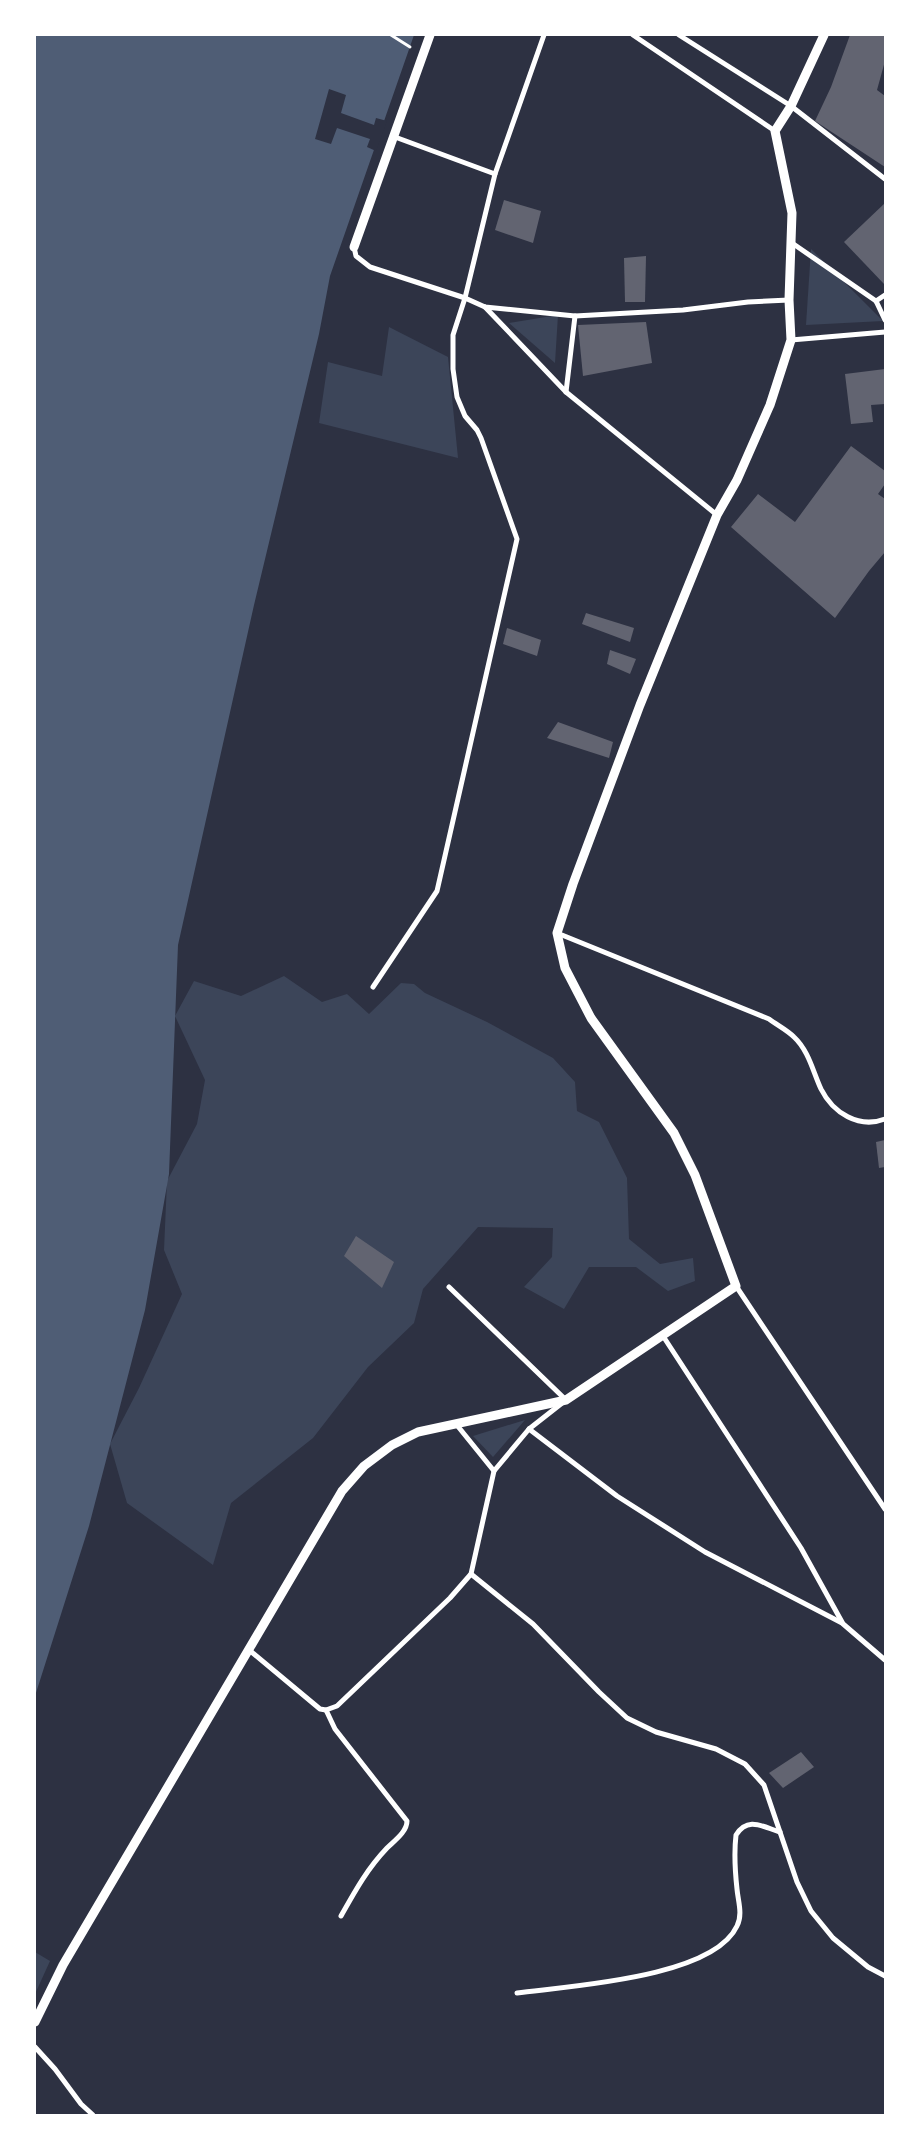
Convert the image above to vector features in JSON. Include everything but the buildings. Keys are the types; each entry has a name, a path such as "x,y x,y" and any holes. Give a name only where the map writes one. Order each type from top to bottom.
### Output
{"street":[{"path":"430,35 354,247 356,256 370,267 465,298 485,307 575,316 683,310 748,302 789,300"},
{"path":"373,987 436,891 517,539 481,438 465,416 457,397 453,369 454,335 465,298 495,174 544,35"},
{"path":"633,35 775,132"},
{"path":"679,35 791,106 885,179"},
{"path":"824,35 791,106 775,132 792,213 789,300 791,340 770,405 737,480 717,515 640,705 556,933 565,968 591,1018 678,1141 695,1175 736,1286 885,1509"},
{"path":"394,137 495,174"},
{"path":"792,243 876,302 885,320"},
{"path":"876,302 885,295"},
{"path":"485,307 566,392 717,515"},
{"path":"566,392 575,316"},
{"path":"791,340 885,332"},
{"path":"556,933 769,1019 794,1037 808,1056 822,1091 835,1108 856,1122 885,1120"},
{"path":"323,1710 336,1706 450,1598 471,1574 494,1471 529,1429 566,1400 736,1286"},
{"path":"449,1287 566,1400"},
{"path":"663,1336 801,1548 842,1623"},
{"path":"35,2022 63,1965 342,1491 364,1466 392,1445 418,1432 566,1400"},
{"path":"456,1424 494,1471"},
{"path":"529,1429 617,1496 705,1552 842,1623 885,1660"},
{"path":"471,1574 533,1624 598,1692 627,1718 656,1732 716,1749 745,1764 764,1785 797,1882 811,1912 833,1938 868,1967 885,1976"},
{"path":"248,1649 323,1710 335,1729 408,1821 401,1834 362,1876 342,1916"},
{"path":"517,1992 645,1976 686,1964 720,1946 738,1925 740,1914 736,1880 736,1835 745,1825 752,1824 780,1832"},
{"path":"35,2047 55,2069 81,2104 93,2115"}],"path":[{"path":"391,35 410,47"}],"shaded area":[{"path":"35,35 414,35 330,276 319,334 254,605 178,945 169,1174 145,1310 89,1526 35,1696"},
{"path":"811,249 883,321 806,325"},
{"path":"558,315 555,363 509,323"},
{"path":"389,327 448,357 458,458 319,423 328,362 382,376"},
{"path":"284,976 322,1002 347,994 369,1014 401,983 414,984 425,993 487,1022 553,1058 575,1082 577,1111 599,1122 627,1178 629,1239 660,1264 693,1258 695,1281 668,1291 636,1267 589,1267 564,1309 524,1287 552,1257 553,1228 478,1227 423,1289 414,1323 368,1367 313,1438 231,1503 213,1565 127,1503 110,1444 139,1388 182,1294 164,1250 167,1181 197,1124 205,1080 175,1016 194,981 241,996"},
{"path":"525,1420 493,1457 473,1436"},
{"path":"35,1952 50,1961 35,1994"}],"pier":[{"path":"329,89 346,95 341,113 374,125 376,118 387,121 376,151 367,147 370,139 337,128 331,144 315,139"}]}
